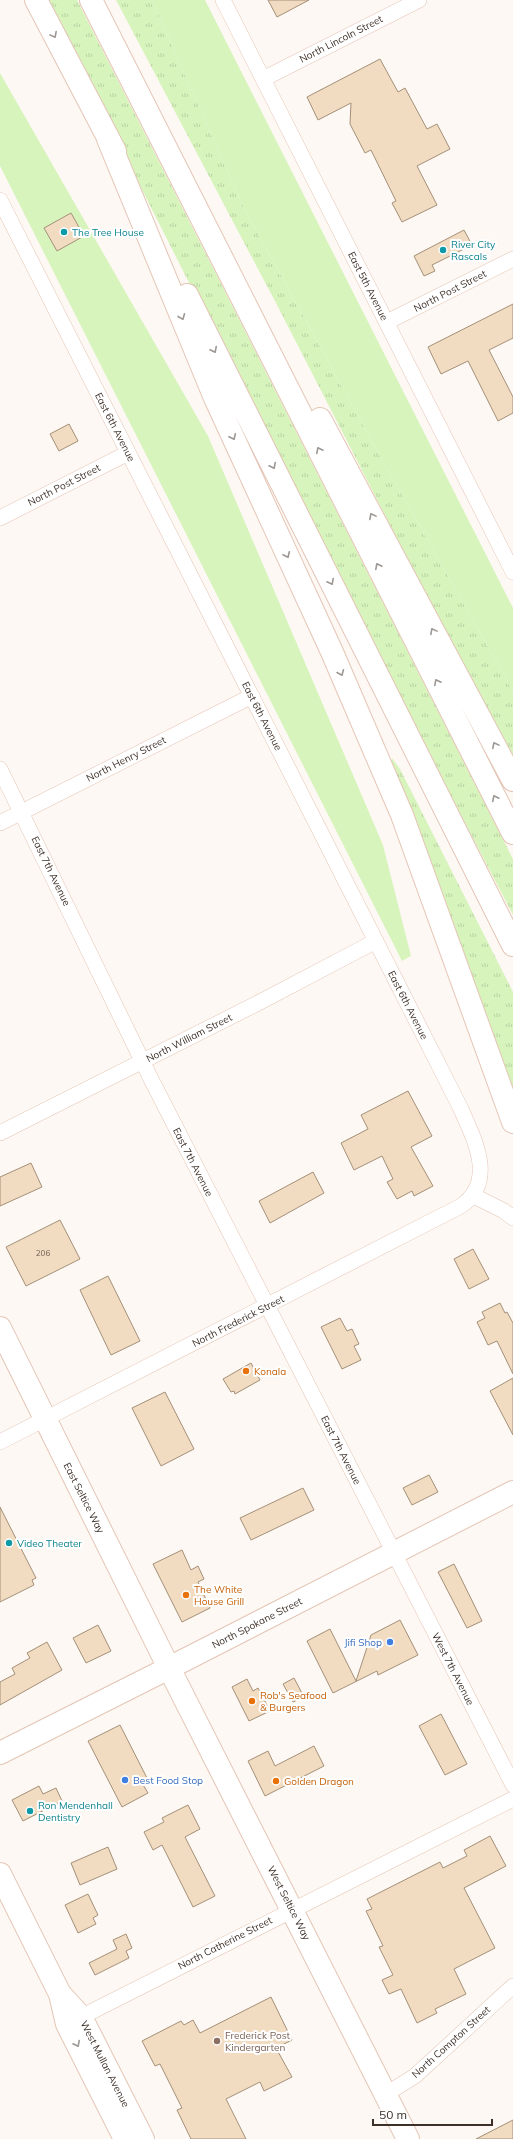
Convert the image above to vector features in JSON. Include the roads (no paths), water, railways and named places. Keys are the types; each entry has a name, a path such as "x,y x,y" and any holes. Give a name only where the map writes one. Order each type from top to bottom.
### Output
{"main road":[{"path":"36,0 108,139 513,945"},
{"path":"91,0 513,833"},
{"path":"126,70 258,303 513,780"},
{"path":"108,139 215,398 332,652 402,815 513,1122"},
{"name":"East Seltice Way","path":"0,1328 169,1668"},
{"name":"North Spokane Street","path":"0,1753 513,1492"},
{"name":"West Seltice Way","path":"169,1668 408,2139"},
{"name":"West Mullan Avenue","path":"0,1874 74,2021 143,2139"},
{"name":"West Mullan Avenue","path":"74,2021 125,2139"}],"street":[{"name":"East 5th Avenue","path":"223,0 513,571"},
{"name":"North Lincoln Street","path":"263,79 419,0"},
{"name":"East 6th Avenue","path":"0,200 376,941 477,1145 481,1166 474,1196"},
{"name":"North Post Street","path":"386,322 513,259"},
{"name":"North Post Street","path":"0,518 128,453"},
{"name":"North Henry Street","path":"0,823 252,696"},
{"name":"East 7th Avenue","path":"0,769 143,1061 393,1552"},
{"name":"North William Street","path":"0,1133 260,1002 376,941"},
{"path":"474,1196 504,1211 513,1218"},
{"name":"North Frederick Street","path":"0,1442 267,1307 462,1206 474,1196"},
{"name":"West 7th Avenue","path":"393,1552 513,1786"},
{"name":"North Catherine Street","path":"74,2021 513,1799"},
{"name":"North Compton Street","path":"386,2094 402,2085 425,2068 513,1986"}],"place":[{"name":"The Tree House","path":"64,232"},
{"name":"River City Rascals","path":"443,250"},
{"name":"Konala","path":"246,1371"},
{"name":"Video Theater","path":"9,1543"},
{"name":"The White House Grill","path":"186,1595"},
{"name":"Jifi Shop","path":"390,1642"},
{"name":"Rob's Seafood & Burgers","path":"252,1701"},
{"name":"Best Food Stop","path":"125,1780"},
{"name":"Golden Dragon","path":"276,1781"},
{"name":"Ron Mendenhall Dentistry","path":"30,1811"},
{"name":"Frederick Post Kindergarten","path":"217,2041"}]}
